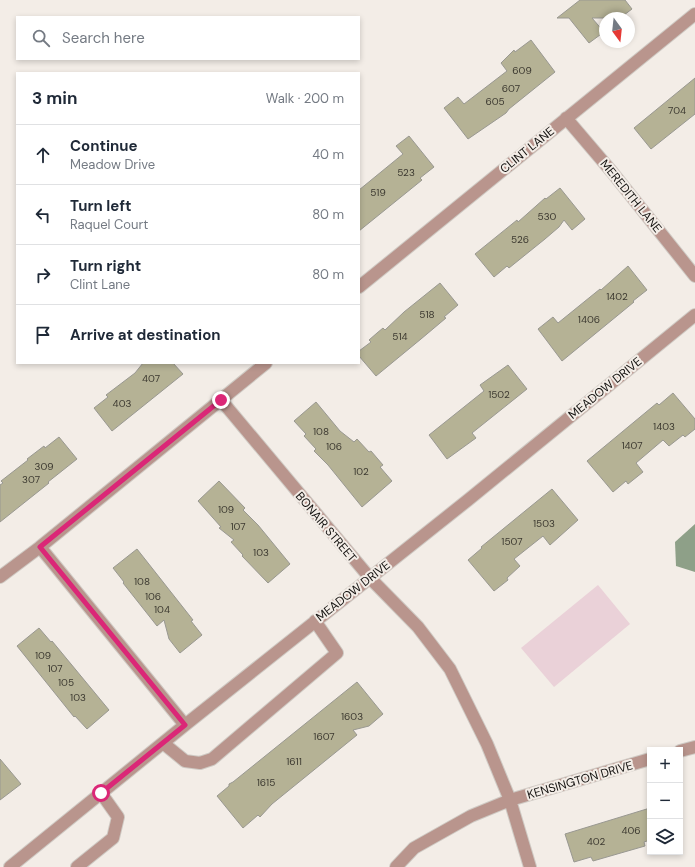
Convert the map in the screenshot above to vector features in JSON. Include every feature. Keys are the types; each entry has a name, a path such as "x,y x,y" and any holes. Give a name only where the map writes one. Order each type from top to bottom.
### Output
{"street":[{"name":"CLINT LANE","path":"360,286 695,14"},
{"name":"MEREDITH LANE","path":"566,118 612,172 695,276"},
{"name":"MEADOW DRIVE","path":"10,867 185,725 468,500 695,315"},
{"path":"0,577 40,547 265,364"},
{"name":"BONAIR STREET","path":"221,400 370,578 418,627 450,669 487,744 510,800 530,867"},
{"path":"40,547 185,725"},
{"path":"163,743 185,761 200,763 212,759 337,653 315,621"},
{"path":"683,750 695,746"},
{"name":"KENSINGTON DRIVE","path":"396,867 414,848 471,816 510,800 647,760"},
{"path":"77,867 112,838 118,817 101,793"}],"shaded area":[{"path":"695,524 695,572 676,566 675,542"},
{"path":"598,585 630,624 554,687 521,648"}],"building":[{"path":"580,0 625,0 632,9 628,12 599,12 599,18 592,18 599,26 599,36 589,43 569,18 557,18"},
{"path":"531,40 555,72 506,113 468,139 444,108 458,97 464,104 507,71 501,63 514,50 515,52"},
{"path":"695,78 695,114 651,149 634,128"},
{"path":"409,136 434,167 420,178 422,180 360,230 360,189 403,154 396,146"},
{"path":"560,188 585,219 572,230 564,220 559,227 545,239 509,268 507,266 494,277 475,254 517,220 518,222 545,198 546,199"},
{"path":"628,266 647,290 562,361 538,329 553,317 558,323 600,289 601,290"},
{"path":"440,283 458,305 444,317 446,318 376,376 360,357 360,350 371,342 369,340 377,333 383,328 385,330 404,312"},
{"path":"142,364 174,364 183,374 112,431 94,408 108,397 106,395 135,373"},
{"path":"508,365 527,389 472,433 476,438 447,459 429,435 484,391 480,385"},
{"path":"673,393 695,419 695,429 685,437 683,435 669,446 663,440 636,463 643,472 628,484 626,481 613,492 587,461 657,403 659,405"},
{"path":"316,402 340,431 354,442 357,439 369,452 371,451 383,465 380,467 392,481 362,507 328,465 314,451 316,449 304,436 306,434 294,421"},
{"path":"59,437 77,459 0,522 0,485 3,483 1,481 44,446 45,448"},
{"path":"219,481 245,508 243,510 258,525 290,564 268,583 242,556 243,555 231,542 234,540 219,528 221,527 198,501"},
{"path":"552,489 578,520 550,545 543,536 514,559 520,566 507,578 508,580 494,591 468,560 482,548 481,547"},
{"path":"137,549 193,620 191,621 202,635 180,653 169,639 164,620 157,626 113,568"},
{"path":"39,628 51,642 52,641 109,710 87,729 75,716 74,717 17,646"},
{"path":"357,682 383,714 369,726 353,730 357,735 272,804 260,817 258,815 243,828 217,796 229,786 229,784"},
{"path":"0,759 21,784 0,800"},
{"path":"647,809 647,841 644,842 645,846 593,861 591,857 574,862 565,834"}],"route":[{"path":"101,793 185,725 40,547 221,400"}]}
